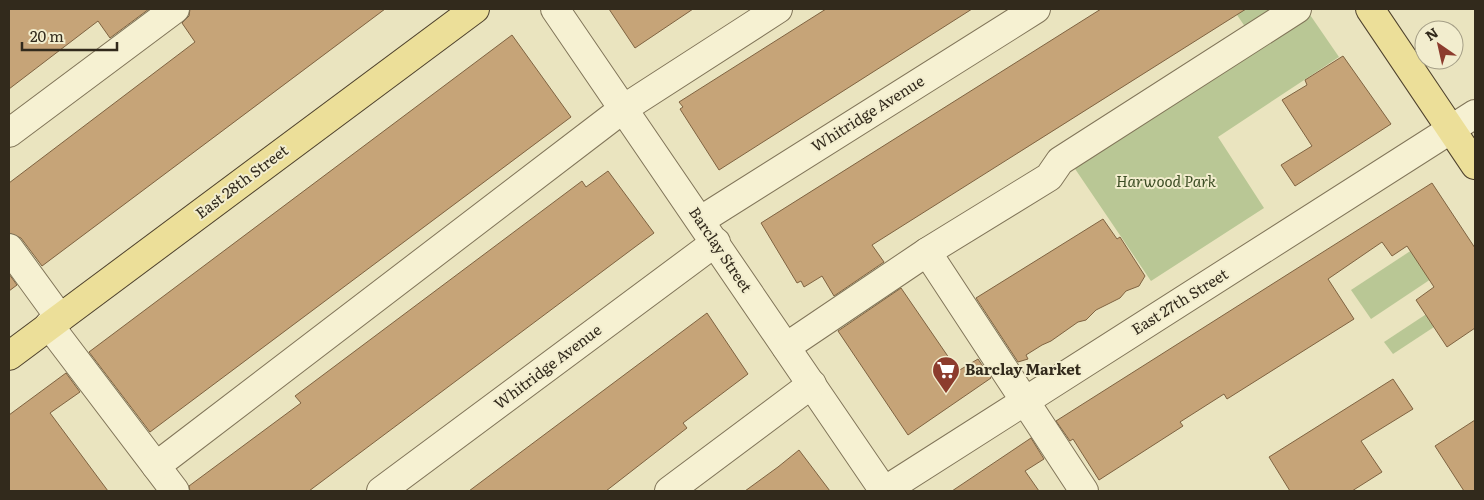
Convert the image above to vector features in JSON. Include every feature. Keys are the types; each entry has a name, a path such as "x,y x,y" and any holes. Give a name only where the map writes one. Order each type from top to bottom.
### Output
{"main road":[{"name":"East 28th Street","path":"9,356 475,9"},
{"path":"1370,9 1475,165"}],"street":[{"path":"9,133 175,9"},
{"name":"Barclay Street","path":"555,9 701,220 884,491"},
{"path":"156,466 623,109 778,9"},
{"name":"Whitridge Avenue","path":"701,220 1036,9"},
{"path":"786,346 927,252 1049,177 1060,161 1297,9"},
{"name":"East 27th Street","path":"884,491 1475,114"},
{"name":"Whitridge Avenue","path":"381,491 716,242"},
{"path":"9,248 55,321 175,491"},
{"path":"927,252 1084,491"},
{"path":"669,491 812,384"}],"green space":[{"name":"Harwood Park","path":"1233,9 1306,9 1339,57 1218,137 1264,208 1151,281 1067,157 1252,37"},
{"path":"1453,223 1473,251 1371,319 1351,290"},
{"path":"1475,282 1475,300 1393,354 1384,342"}],"building":[{"path":"9,9 149,9 110,38 98,21 9,89"},
{"path":"190,9 385,9 42,266 21,238 9,233 9,183 195,42 182,23 189,16"},
{"path":"609,9 693,9 635,48"},
{"path":"826,9 972,9 719,170 680,109 683,107 679,102"},
{"path":"1101,9 1246,9 872,245 884,262 834,296 822,276 804,287 801,281 797,283 761,223"},
{"path":"512,35 571,117 150,432 89,352"},
{"path":"1343,56 1391,124 1295,186 1281,165 1312,146 1282,100 1307,85 1305,80"},
{"path":"608,171 654,233 309,491 190,491 189,486 301,403 295,396 582,181 586,187"},
{"path":"1432,183 1475,248 1475,328 1447,347 1416,300 1434,287 1407,246 1392,256 1382,242 1328,279 1354,319 1227,399 1224,394 1180,422 1183,426 1099,480 1073,439 1070,441 1056,421"},
{"path":"1103,219 1117,239 1120,237 1145,276 1139,286 1126,291 1120,298 1096,310 1086,320 1078,322 1051,341 1026,355 1028,359 1018,362 976,298"},
{"path":"9,274 17,285 9,291"},
{"path":"901,288 958,371 978,359 991,378 908,435 838,331"},
{"path":"707,313 748,374 683,423 687,428 606,491 469,491"},
{"path":"66,373 80,392 50,413 108,491 9,491 9,415"},
{"path":"1393,379 1413,409 1361,441 1382,472 1352,491 1290,491 1269,457"},
{"path":"1475,420 1475,491 1464,491 1435,446"},
{"path":"1031,438 1044,459 1025,471 1039,491 952,491"},
{"path":"799,450 830,491 745,491 778,467"}],"place":[{"name":"Barclay Market","path":"946,394"}]}
